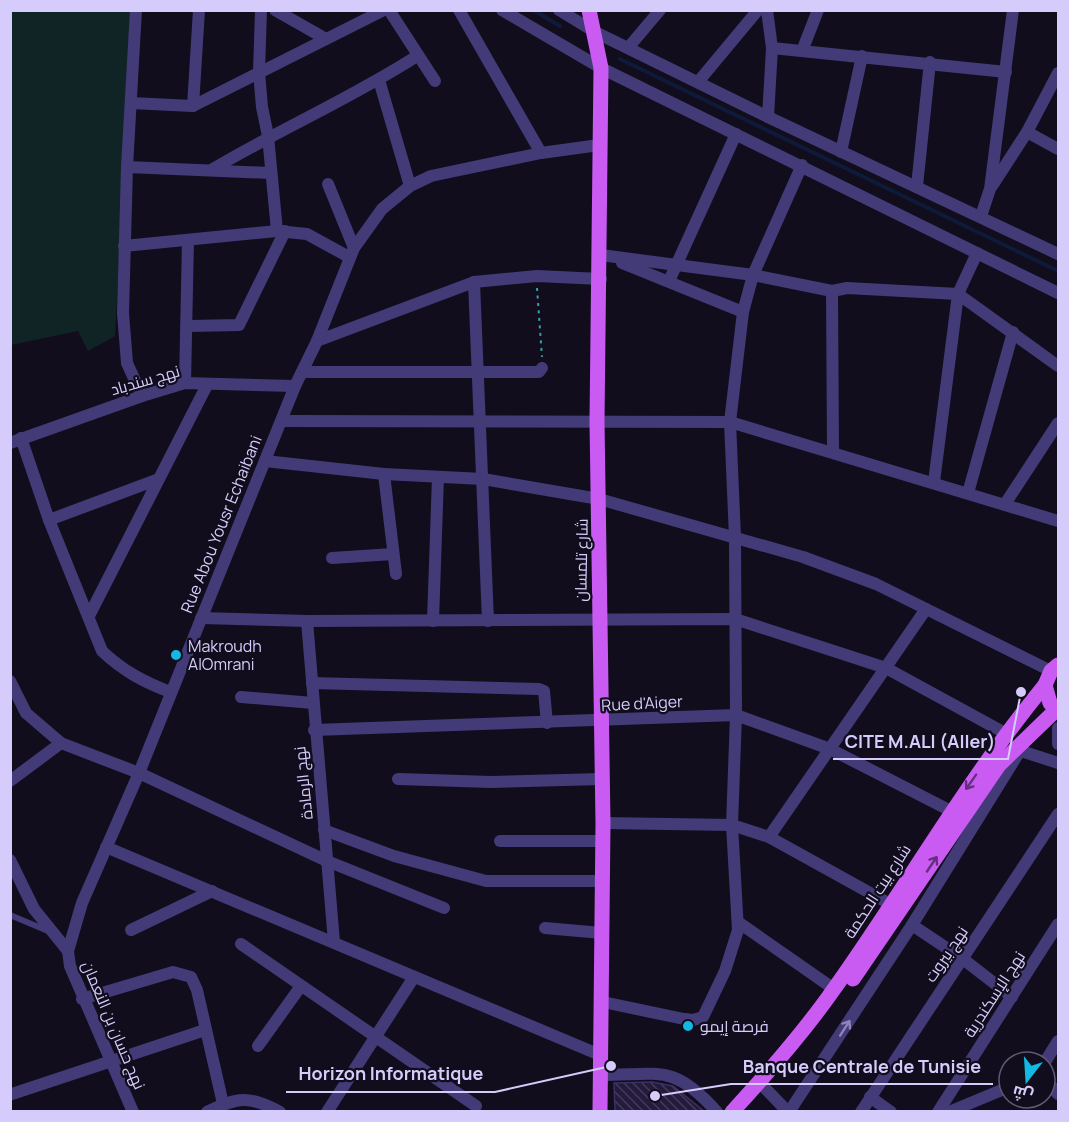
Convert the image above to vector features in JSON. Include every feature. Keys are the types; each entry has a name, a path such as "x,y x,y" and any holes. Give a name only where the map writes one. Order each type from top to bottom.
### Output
{"main road":[{"name":"شارع تلمسان","path":"589,10 601,68 599,145 601,279 597,421 598,620 603,823 603,1002 600,1112"},
{"name":"شارع بيت الحكمة","path":"732,1112 763,1086 841,997 999,765 1024,745 1058,710 1050,703 1054,670"},
{"name":"شارع بيت الحكمة","path":"745,1112 834,989 1005,733 1054,670"}],"street":[{"path":"136,10 124,246 124,345 127,363 142,396"},
{"path":"193,106 199,10"},
{"path":"189,326 239,325 281,231 270,173 268,136 262,107 259,72 261,10"},
{"path":"275,10 326,39"},
{"path":"131,103 193,106 384,10"},
{"path":"389,10 435,81"},
{"path":"459,10 541,153"},
{"path":"502,10 601,68 1059,293"},
{"path":"559,10 595,32 768,117 1059,254"},
{"path":"628,48 660,10"},
{"path":"698,82 758,10"},
{"path":"767,10 772,48 768,117"},
{"path":"802,51 818,10"},
{"path":"981,216 990,189 1013,10"},
{"path":"772,48 1006,72"},
{"path":"213,169 268,136 379,80 417,56"},
{"path":"841,152 862,56"},
{"path":"917,186 930,63"},
{"path":"990,189 1027,132 1059,73"},
{"path":"379,80 410,186"},
{"path":"1027,132 1059,149"},
{"path":"669,281 674,265 736,134"},
{"name":"Rue Abou Yousr Echaibani","path":"106,847 139,773 295,386 317,341 351,252 382,209 410,186 432,176 541,153 599,145"},
{"path":"603,1002 684,1019 693,1020 703,1017 737,940 732,825 736,715 735,537 730,422 743,312 753,275 802,165"},
{"path":"127,167 270,173"},
{"path":"328,184 351,252"},
{"path":"124,246 281,231 307,234 351,252"},
{"path":"185,383 189,326 188,240"},
{"path":"934,482 958,294 977,253"},
{"path":"601,255 753,275 832,291 858,288 958,294 1059,366"},
{"path":"601,255 743,312"},
{"path":"317,341 474,282 537,276 601,279"},
{"path":"474,282 488,621"},
{"path":"832,291 833,452"},
{"path":"968,493 1013,332"},
{"path":"302,372 539,372 543,368"},
{"name":"نهج سندباد","path":"16,441 185,383 295,386"},
{"path":"89,616 156,480 207,385"},
{"path":"282,421 730,422 1059,521"},
{"path":"1005,504 1059,423"},
{"path":"16,441 102,651 118,667 170,693"},
{"path":"265,461 384,474 483,479 599,499 803,556 876,584 1054,670"},
{"path":"384,474 396,574"},
{"path":"433,621 438,477"},
{"path":"49,520 156,480"},
{"path":"332,558 393,554"},
{"path":"769,837 926,609"},
{"path":"201,618 307,621 735,619 886,668 1005,733"},
{"name":"نهج الرمادة","path":"307,621 314,730 334,942"},
{"path":"10,681 26,713 61,743 139,773 327,861 444,908"},
{"path":"312,683 539,689 544,691 547,723"},
{"path":"241,697 313,703"},
{"name":"Rue d'Aiger","path":"314,730 736,715 830,749 951,811"},
{"path":"1059,728 1059,744"},
{"path":"10,782 61,743"},
{"path":"763,1086 789,1112 912,926 1024,745 1059,763"},
{"path":"398,779 491,782 601,779"},
{"name":"نهج بيروت","path":"861,1112 1059,814"},
{"path":"603,823 732,825 769,837 890,904"},
{"path":"324,830 394,856 486,881 602,881"},
{"path":"500,841 602,841"},
{"path":"106,847 600,1055"},
{"name":"نهج حسان بن النعمان","path":"106,847 82,903 68,951 70,966 82,999 133,1112"},
{"name":"نهج حسان بن النعمان","path":"10,860 34,909 68,951"},
{"path":"131,930 212,891"},
{"path":"738,922 834,989"},
{"name":"نهج الإسكندرية","path":"938,1112 1059,924"},
{"path":"912,926 963,959 1011,997"},
{"path":"545,928 602,933"},
{"path":"241,944 476,1106"},
{"path":"82,999 180,972 192,976 223,1104"},
{"path":"327,1112 414,977"},
{"path":"258,1046 301,986"},
{"path":"12,1094 205,1030"},
{"path":"601,1075 670,1075 694,1089 717,1112"},
{"path":"949,1112 997,1092"},
{"path":"870,1097 891,1112"},
{"path":"207,1112 223,1104 252,1098 280,1112"}],"lane":[{"path":"10,915 51,932"}],"path":[{"path":"537,276 543,368"}],"green space":[{"path":"10,11 132,11 115,336 88,351 78,331 11,345"}],"building":[{"path":"652,1082 673,1086 705,1112 615,1112 614,1083"}],"waterway":[{"path":"533,10 560,26"},
{"path":"620,59 1058,271"}],"place":[{"name":"Makroudh AlOmrani","path":"176,655"},
{"name":"CITE M.ALI (Aller)","path":"1021,692"},
{"name":"فرصة إيمو","path":"688,1026"},
{"name":"Horizon Informatique","path":"611,1066"},
{"name":"Banque Centrale de Tunisie","path":"655,1096"}]}
